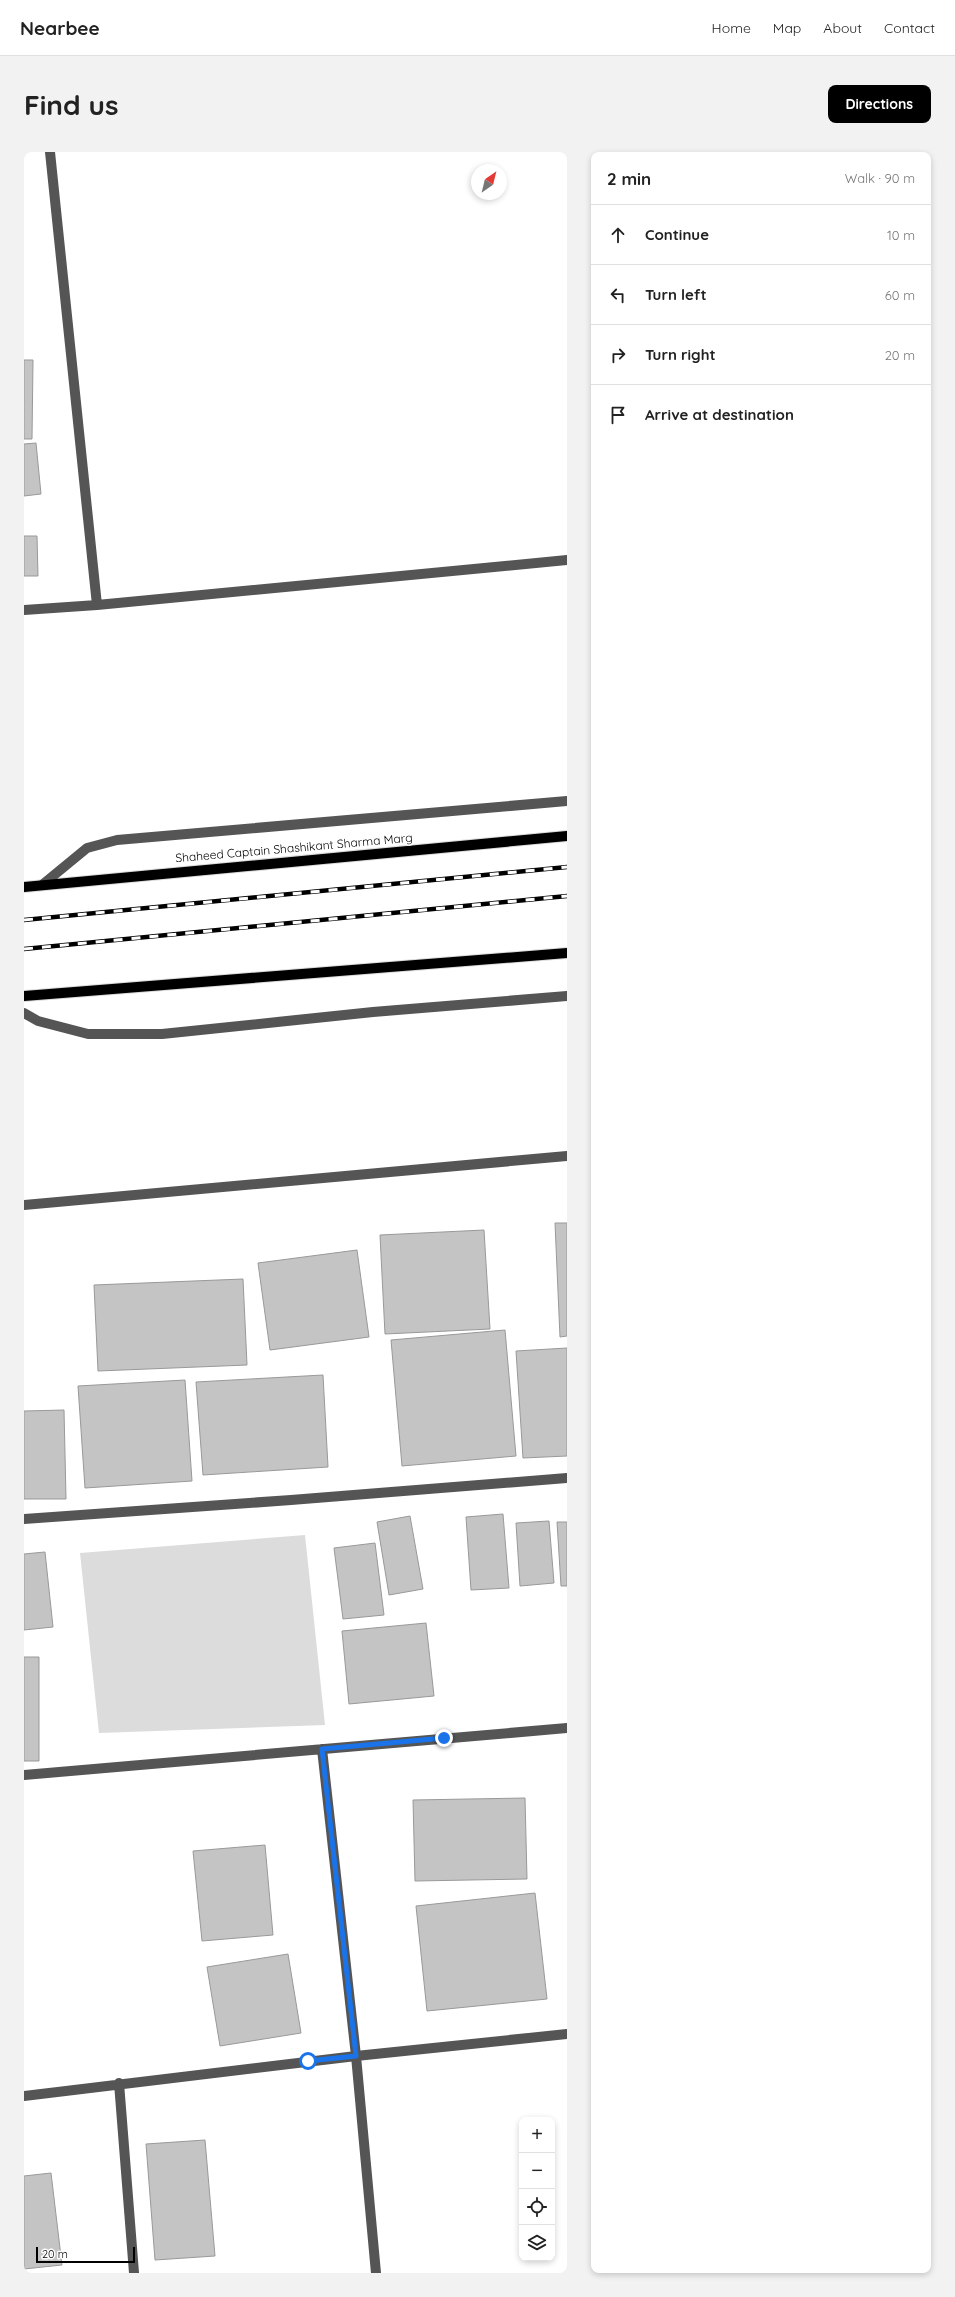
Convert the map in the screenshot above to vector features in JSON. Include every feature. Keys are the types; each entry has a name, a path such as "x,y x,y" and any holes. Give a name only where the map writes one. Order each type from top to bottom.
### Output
{"main road":[{"name":"Shaheed Captain Shashikant Sharma Marg","path":"24,887 567,836"},
{"path":"24,996 567,953"}],"street":[{"path":"50,152 97,605"},
{"path":"24,610 97,605 567,560"},
{"path":"42,885 87,848 117,840 567,801"},
{"path":"24,1013 38,1021 88,1034 162,1034 373,1012 567,996"},
{"path":"24,1204 567,1156"},
{"path":"24,1519 567,1478"},
{"path":"24,1775 567,1728"},
{"path":"322,1749 356,2056 376,2273"},
{"path":"24,2096 119,2083 567,2034"},
{"path":"119,2083 134,2273"}],"shaded area":[{"path":"305,1535 325,1725 99,1733 80,1553"}],"building":[{"path":"24,360 33,360 32,439 24,439"},
{"path":"36,443 41,494 24,496 24,444"},
{"path":"24,536 37,536 38,576 24,576"},
{"path":"555,1223 567,1223 567,1336 560,1337"},
{"path":"484,1230 490,1329 385,1334 380,1235"},
{"path":"357,1250 369,1337 270,1350 258,1263"},
{"path":"243,1279 247,1365 98,1371 94,1285"},
{"path":"505,1330 516,1456 402,1466 391,1340"},
{"path":"567,1348 567,1456 523,1458 516,1351"},
{"path":"323,1375 328,1467 203,1475 196,1382"},
{"path":"185,1380 192,1481 85,1488 78,1386"},
{"path":"64,1410 66,1499 24,1499 24,1411"},
{"path":"503,1514 509,1588 471,1590 466,1517"},
{"path":"410,1516 423,1589 389,1595 377,1522"},
{"path":"549,1521 554,1583 520,1586 516,1523"},
{"path":"557,1522 567,1522 567,1586 561,1586"},
{"path":"375,1543 384,1615 343,1619 334,1548"},
{"path":"45,1552 53,1627 24,1630 24,1554"},
{"path":"426,1623 434,1696 349,1704 342,1631"},
{"path":"24,1657 39,1657 39,1761 24,1761"},
{"path":"525,1798 527,1879 415,1881 413,1800"},
{"path":"265,1845 273,1935 202,1941 193,1851"},
{"path":"535,1893 547,1999 427,2011 416,1906"},
{"path":"288,1954 301,2033 220,2046 207,1967"},
{"path":"205,2140 215,2256 155,2260 146,2144"},
{"path":"51,2173 62,2265 24,2269 24,2176"}],"railway":[{"path":"24,920 567,867"},
{"path":"24,949 567,896"}],"route":[{"path":"308,2061 356,2056 322,1749 444,1738"}]}
